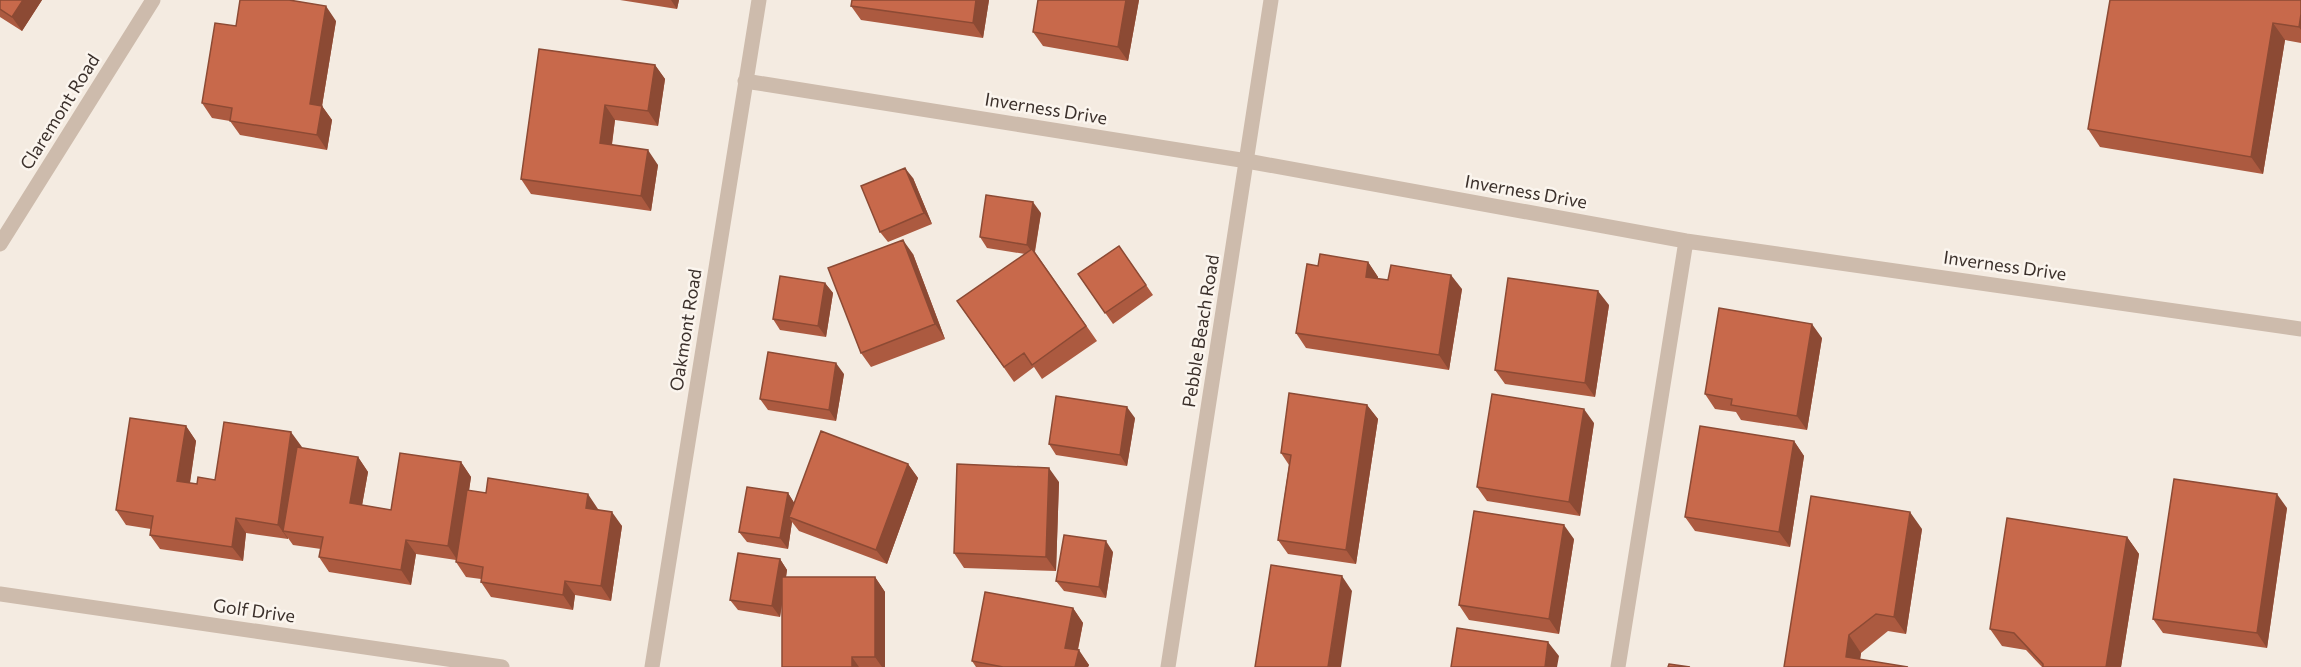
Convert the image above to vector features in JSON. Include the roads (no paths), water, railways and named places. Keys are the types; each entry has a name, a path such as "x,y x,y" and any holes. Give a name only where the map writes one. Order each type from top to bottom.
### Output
{"street":[{"name":"Claremont Road","path":"0,244 153,0"},
{"name":"Oakmont Road","path":"652,667 759,0"},
{"name":"Pebble Beach Road","path":"1168,667 1271,0"},
{"name":"Inverness Drive","path":"745,81 1247,161 1686,240 2301,328"},
{"path":"1618,667 1686,240"},
{"name":"Golf Drive","path":"0,594 502,667"}]}
